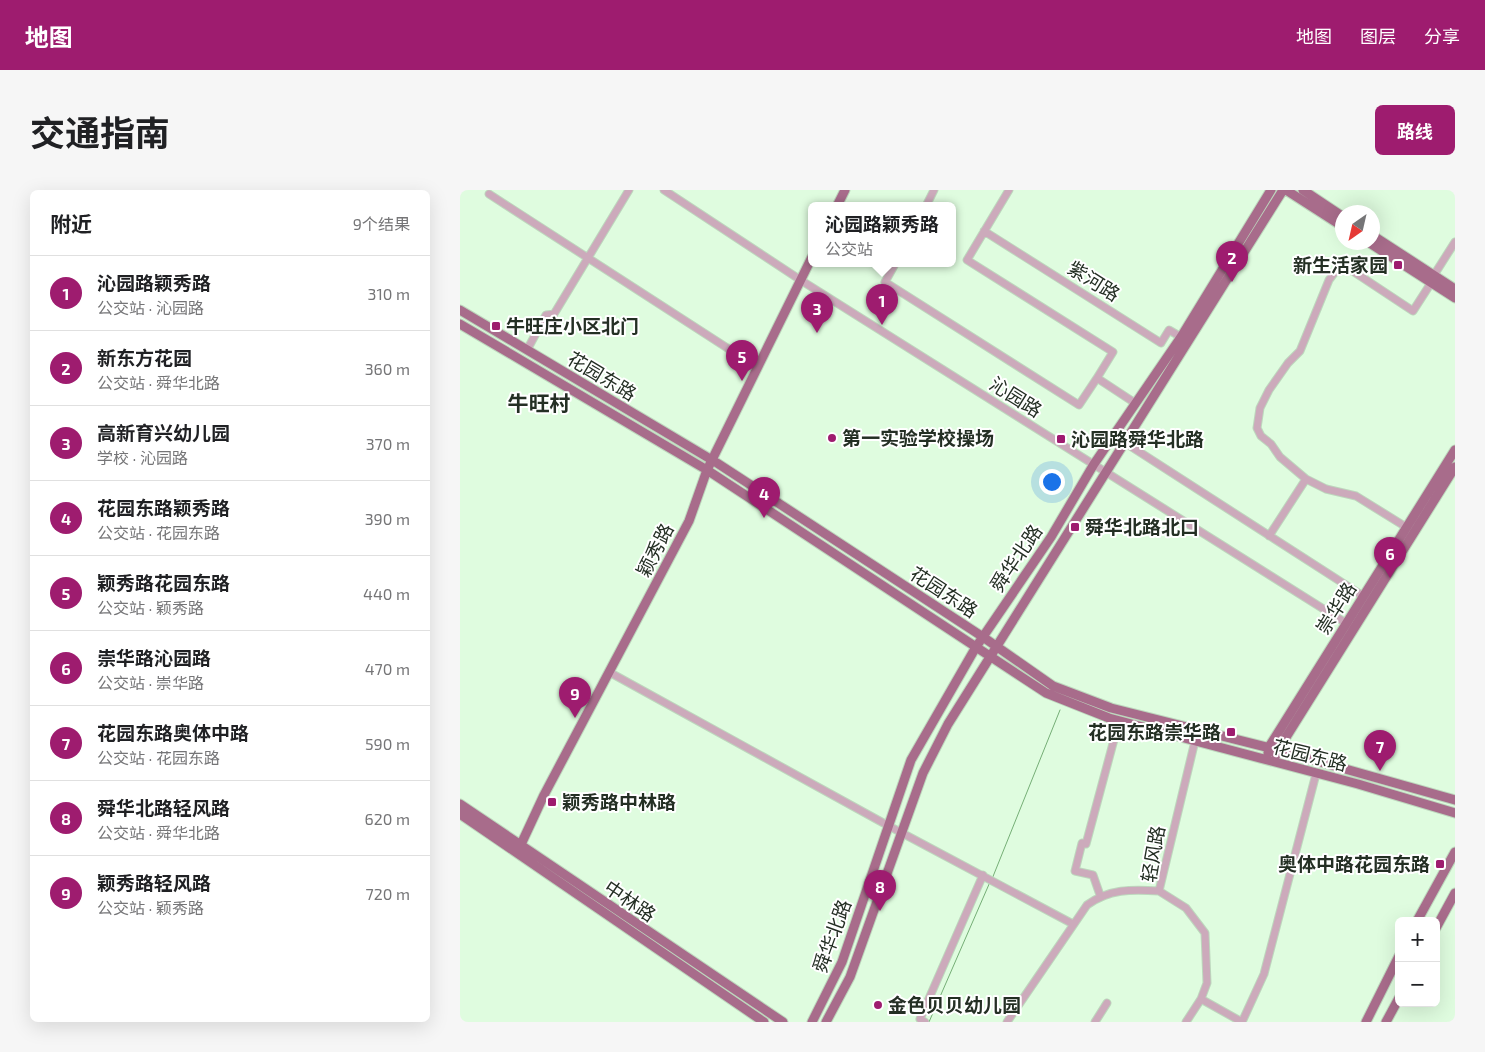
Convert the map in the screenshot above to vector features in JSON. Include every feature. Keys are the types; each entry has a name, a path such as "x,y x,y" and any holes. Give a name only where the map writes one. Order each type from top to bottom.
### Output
{"main road":[{"path":"839,202 845,190"},
{"name":"舜华北路","path":"812,1022 842,962 887,825 911,760 976,647 1051,536 1094,464 1181,337 1271,190"},
{"path":"1284,190 1335,222"},
{"name":"舜华北路","path":"826,1022 850,976 923,773 948,724 1284,190"},
{"path":"1303,190 1335,211"},
{"path":"1380,241 1433,279 1455,298"},
{"path":"1380,249 1433,279 1455,289"},
{"name":"颖秀路","path":"518,849 689,521 707,470 808,265"},
{"name":"花园东路","path":"460,310 712,460 983,637 1034,674 1071,694 1111,708 1273,749 1455,800"},
{"name":"花园东路","path":"460,324 707,470 1046,694 1066,703 1119,721 1455,813"},
{"name":"崇华路","path":"1350,626 1363,596 1455,450"},
{"name":"崇华路","path":"1270,762 1273,749 1350,626 1455,467"},
{"name":"中林路","path":"460,804 518,849 764,1022"},
{"name":"中林路","path":"460,814 518,849 783,1022"},
{"path":"1419,917 1455,852"},
{"path":"1440,921 1455,893"},
{"path":"1366,1022 1396,962"},
{"path":"1386,1022 1395,1005"}],"street":[{"path":"527,350 546,315 554,314 629,190"},
{"name":"沁园路","path":"664,190 801,280 1350,626"},
{"path":"928,202 934,190"},
{"path":"893,267 885,282 1079,405 1114,352 967,260 1009,190"},
{"path":"489,194 735,352"},
{"name":"紫河路","path":"984,231 1161,343 1169,330 1181,337"},
{"path":"1406,527 1356,496 1326,489 1306,479 1280,457 1272,444 1261,436 1257,428 1259,414 1269,390 1288,363 1300,351 1330,280 1338,268 1344,266 1413,312 1455,242"},
{"path":"1097,378 1135,403"},
{"path":"1124,442 1363,596"},
{"path":"1269,536 1306,479"},
{"path":"609,672 887,825 1073,924"},
{"path":"1100,895 1092,875 1075,871 1082,843 1086,844 1119,721"},
{"name":"轻风路","path":"1186,1022 1201,999 1207,983 1205,933 1186,908 1159,891 1195,741"},
{"path":"1201,999 1242,1022 1264,974 1316,774"},
{"path":"925,1022 920,1019 988,878"},
{"path":"1007,1022 1087,905 1100,895 1120,890 1159,891"},
{"path":"1095,1022 1107,1004"}],"waterway":[{"path":"992,879 1060,710"},
{"path":"929,1022 990,882"}],"place":[{"name":"新生活家园","path":"1398,265"},
{"name":"新东方花园","path":"1232,282"},
{"name":"沁园路颖秀路","path":"882,325"},
{"name":"牛旺庄小区北门","path":"496,326"},
{"name":"高新育兴幼儿园","path":"817,333"},
{"name":"颖秀路花园东路","path":"742,381"},
{"name":"第一实验学校操场","path":"832,438"},
{"name":"沁园路舜华北路","path":"1061,439"},
{"name":"花园东路颖秀路","path":"764,518"},
{"name":"舜华北路北口","path":"1075,527"},
{"name":"崇华路沁园路","path":"1390,578"},
{"name":"颖秀路轻风路","path":"575,718"},
{"name":"花园东路崇华路","path":"1231,732"},
{"name":"花园东路奥体中路","path":"1380,771"},
{"name":"颖秀路中林路","path":"552,802"},
{"name":"奥体中路花园东路","path":"1440,864"},
{"name":"舜华北路轻风路","path":"880,911"},
{"name":"金色贝贝幼儿园","path":"878,1005"}],"district":[{"name":"牛旺村","path":"539,404"}]}
